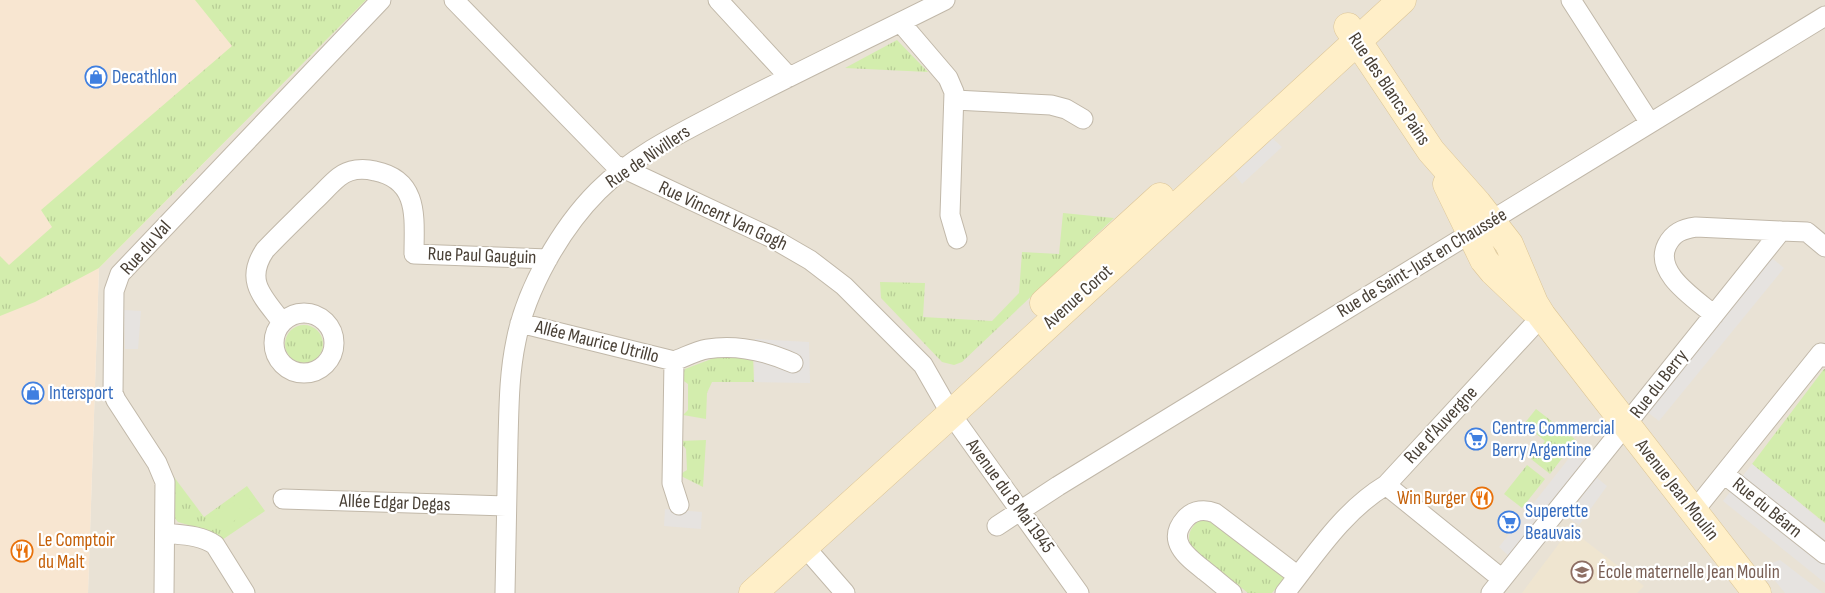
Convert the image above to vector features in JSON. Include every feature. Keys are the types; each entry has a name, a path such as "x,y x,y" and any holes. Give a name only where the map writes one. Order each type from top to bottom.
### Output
{"street":[{"name":"Rue du Val","path":"164,593 166,492 162,472 113,393 114,290 117,281 120,274 381,0"},
{"name":"Rue Vincent Van Gogh","path":"454,0 608,158 623,170 755,229 792,248 844,286 909,350 929,374 946,406"},
{"path":"718,0 790,77"},
{"name":"Rue de Nivillers","path":"505,593 510,382 516,340 530,296 548,259 563,234 585,204 623,170 661,143 945,0"},
{"name":"Avenue Corot","path":"1352,34 1375,0"},
{"name":"Avenue Corot","path":"734,593 946,406 1352,34 1402,0"},
{"path":"1571,0 1650,124"},
{"name":"Rue de Saint-Just en Chaussée","path":"997,526 1020,510 1825,16"},
{"path":"901,23 952,85 955,100 950,216 957,239"},
{"name":"Rue des Blancs Pains","path":"1352,34 1481,227"},
{"path":"955,100 1050,105 1066,109 1083,119"},
{"name":"Rue Paul Gauguin","path":"282,322 258,289 255,274 261,256 339,177 356,170 382,172 400,182 406,188 414,206 414,254 548,259"},
{"name":"Avenue Jean Moulin","path":"1481,227 1509,244 1534,303 1542,316 1757,593"},
{"path":"1714,315 1669,274 1664,263 1665,249 1672,236 1678,232 1696,227 1807,232 1825,247"},
{"name":"Rue du Berry","path":"1497,586 1781,231"},
{"name":"Rue d'Auvergne","path":"1285,593 1346,517 1361,502 1386,485 1542,316"},
{"name":"Allée Maurice Utrillo","path":"520,323 674,361 707,349 718,348 756,349 793,362"},
{"path":"1724,474 1821,353 1825,357"},
{"name":"Allée Maurice Utrillo","path":"674,361 672,482 679,505"},
{"name":"Avenue Corot","path":"753,593 804,546 946,406"},
{"name":"Avenue du 8 Mai 1945","path":"946,406 1079,593"},
{"name":"Rue du Béarn","path":"1694,511 1724,474 1825,554"},
{"path":"1386,485 1497,586"},
{"name":"Allée Edgar Degas","path":"283,499 506,506"},
{"path":"1232,593 1188,558 1181,549 1178,540 1179,531 1183,522 1190,515 1206,510 1215,513 1298,576"},
{"path":"165,532 199,537 215,545 245,593"},
{"path":"804,546 845,593"}],"shaded area":[{"path":"0,0 366,0 99,268 88,593 0,593"},
{"path":"366,0 1825,0 1825,593 88,593 99,268"},
{"path":"1272,138 1282,147 1242,184 1233,173"},
{"path":"1772,258 1784,268 1659,421 1646,411"},
{"path":"124,310 141,311 138,349 125,349"},
{"path":"755,339 809,342 810,383 754,382"},
{"path":"1577,448 1589,457 1510,557 1499,547"},
{"path":"1752,464 1825,524 1825,583 1723,501"},
{"path":"1596,477 1607,486 1579,525 1567,517"},
{"path":"665,509 702,512 701,529 664,526"},
{"name":"École maternelle Jean Moulin","path":"1570,529 1644,586 1637,593 1522,593"},
{"path":"1780,560 1823,593 1785,593 1763,566"}],"green space":[{"path":"195,0 366,0 99,268 35,302 0,316 0,256 9,265 52,227 41,210 232,46"},
{"path":"897,40 928,72 845,68"},
{"path":"1063,213 1114,218 962,362 954,365 942,362 881,298 880,282 925,283 923,317 992,321 1019,293 1022,252 1059,254"},
{"path":"304,325 318,330 323,344 318,358 304,363 290,358 285,344 290,330"},
{"path":"753,356 754,382 712,382 707,393 706,419 683,415 688,410 688,384 681,379 685,369 714,358"},
{"path":"1825,369 1825,523 1752,464"},
{"path":"1536,409 1576,440 1550,474 1531,459 1545,441 1524,424"},
{"path":"706,440 703,487 679,475 687,470 686,449 679,441"},
{"path":"1527,465 1545,479 1522,508 1504,494"},
{"path":"174,477 204,517 247,486 265,511 222,540 202,529 178,522 173,516"},
{"path":"246,493 255,505 222,530 213,518"},
{"path":"1211,519 1285,578 1272,593 1248,593 1191,548 1189,536 1193,527 1199,520"}],"place":[{"name":"Decathlon","path":"96,77"},
{"name":"Intersport","path":"33,393"},
{"name":"Centre Commercial Berry Argentine","path":"1476,439"},
{"name":"Win Burger","path":"1482,498"},
{"name":"Superette Beauvais","path":"1509,522"},
{"name":"Le Comptoir du Malt","path":"22,551"},
{"name":"École maternelle Jean Moulin","path":"1582,572"}]}
